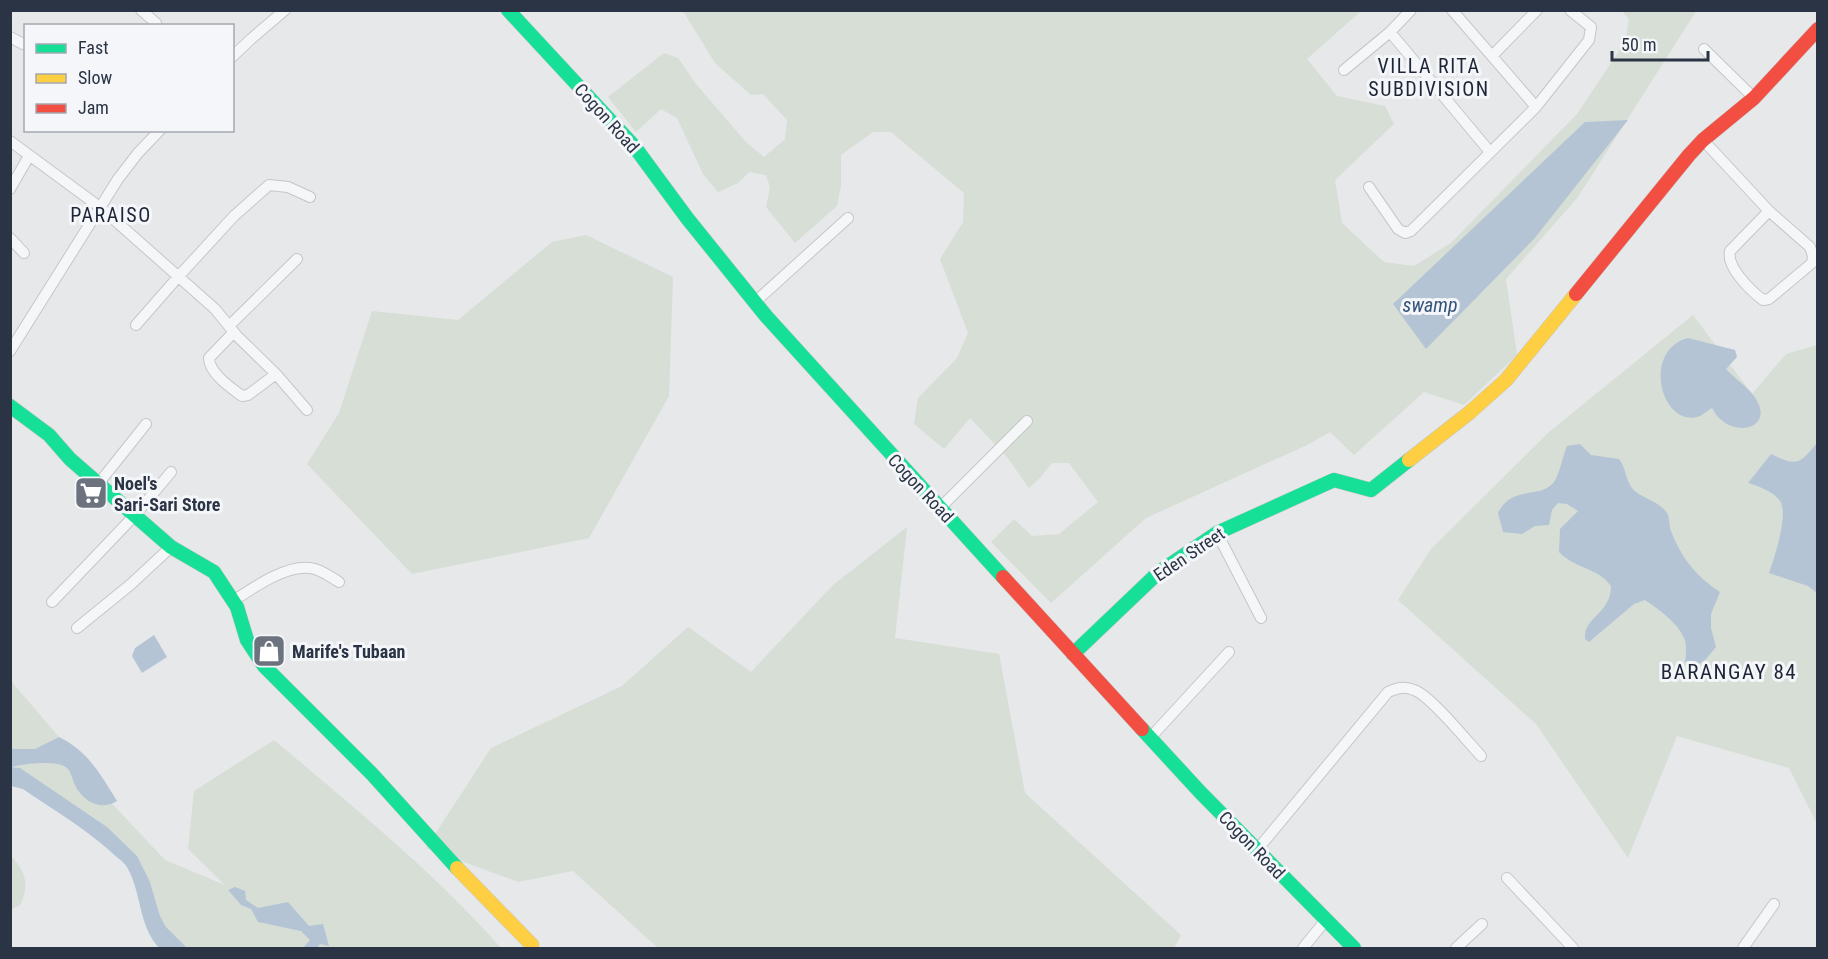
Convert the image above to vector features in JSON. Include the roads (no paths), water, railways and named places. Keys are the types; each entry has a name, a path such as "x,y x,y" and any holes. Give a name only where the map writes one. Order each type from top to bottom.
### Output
{"street":[{"path":"141,10 156,23"},
{"path":"234,55 285,10"},
{"name":"Cogon Road","path":"508,10 634,146 687,218 755,302 940,508 1150,738 1325,921 1354,948"},
{"path":"1344,70 1390,32 1411,10"},
{"path":"1452,10 1536,107"},
{"path":"1492,56 1537,10"},
{"path":"1369,186 1398,229 1405,233 1411,231 1536,107 1589,40 1592,34 1591,27 1570,10"},
{"path":"1769,211 1730,251 1728,258 1732,267 1763,300 1769,299 1812,263 1813,256 1810,247 1769,211 1703,140 1754,98 1818,29"},
{"path":"1390,32 1490,152"},
{"path":"10,37 23,44"},
{"path":"1704,49 1754,98"},
{"path":"10,351 118,179 158,132"},
{"name":"Eden Street","path":"1072,654 1159,572 1216,533 1334,480 1364,490 1371,490 1469,413 1506,380 1545,334 1588,277 1703,140"},
{"path":"10,141 101,208 215,309 307,410"},
{"path":"10,189 29,156"},
{"path":"136,326 234,216 268,185 288,188 310,197"},
{"path":"755,302 848,218"},
{"path":"10,238 24,253"},
{"path":"276,374 248,395 242,396 213,369 209,358 232,329 297,259"},
{"path":"10,406 49,435 70,459 171,547 214,572 237,607 247,640 264,666 372,774 441,851 532,945"},
{"path":"940,508 1027,421"},
{"path":"99,483 146,424"},
{"path":"52,602 135,515 171,472"},
{"path":"1216,533 1262,618"},
{"path":"77,628 130,585 171,547"},
{"path":"233,601 257,584 309,567 318,569 339,582"},
{"path":"1150,738 1229,652"},
{"path":"1257,850 1388,692 1398,687 1416,690 1427,698 1481,756"},
{"path":"1507,878 1573,948"},
{"path":"1743,948 1773,904"},
{"path":"1304,948 1325,921"},
{"path":"1456,948 1482,924"}],"water":[{"name":"swamp","path":"1628,120 1534,239 1426,349 1393,304 1585,122"},
{"path":"1688,338 1735,350 1737,357 1726,369 1748,389 1758,403 1761,413 1754,425 1746,428 1727,424 1712,408 1700,416 1686,417 1675,411 1667,401 1662,387 1661,372 1665,357 1673,345"},
{"path":"1817,443 1817,593 1808,586 1769,573 1780,537 1782,507 1774,495 1748,483 1771,454 1793,462 1802,459"},
{"path":"1580,444 1591,455 1619,459 1632,488 1667,513 1675,541 1691,566 1720,592 1711,614 1711,628 1716,647 1695,667 1685,662 1685,641 1681,632 1667,616 1645,600 1634,604 1589,642 1585,639 1588,625 1607,603 1611,586 1599,575 1565,558 1559,552 1560,529 1578,511 1567,504 1558,503 1552,510 1549,525 1535,526 1522,534 1503,532 1498,513 1504,504 1518,495 1548,487 1556,479 1567,446"},
{"path":"154,635 167,657 142,673 132,656 135,648"},
{"path":"59,737 86,757 117,801 106,805 90,802 77,789 69,770 62,765 39,763 11,767 11,749 35,749"},
{"path":"11,767 20,768 107,827 137,856 150,882 160,916 166,927 187,948 159,948 147,929 132,877 125,865 100,842 67,819 23,789 11,786"},
{"path":"235,887 245,891 246,900 258,908 288,902 309,926 323,924 329,946 320,944 317,948 303,948 310,940 301,931 258,922 251,909 241,905 228,890"}],"place":[{"name":"Noel's Sari-Sari Store","path":"91,493"},
{"name":"Marife's Tubaan","path":"269,651"}],"district":[{"name":"VILLA RITA SUBDIVISION","path":"1429,78"},
{"name":"PARAISO","path":"111,215"},
{"name":"BARANGAY 84","path":"1729,672"}]}
